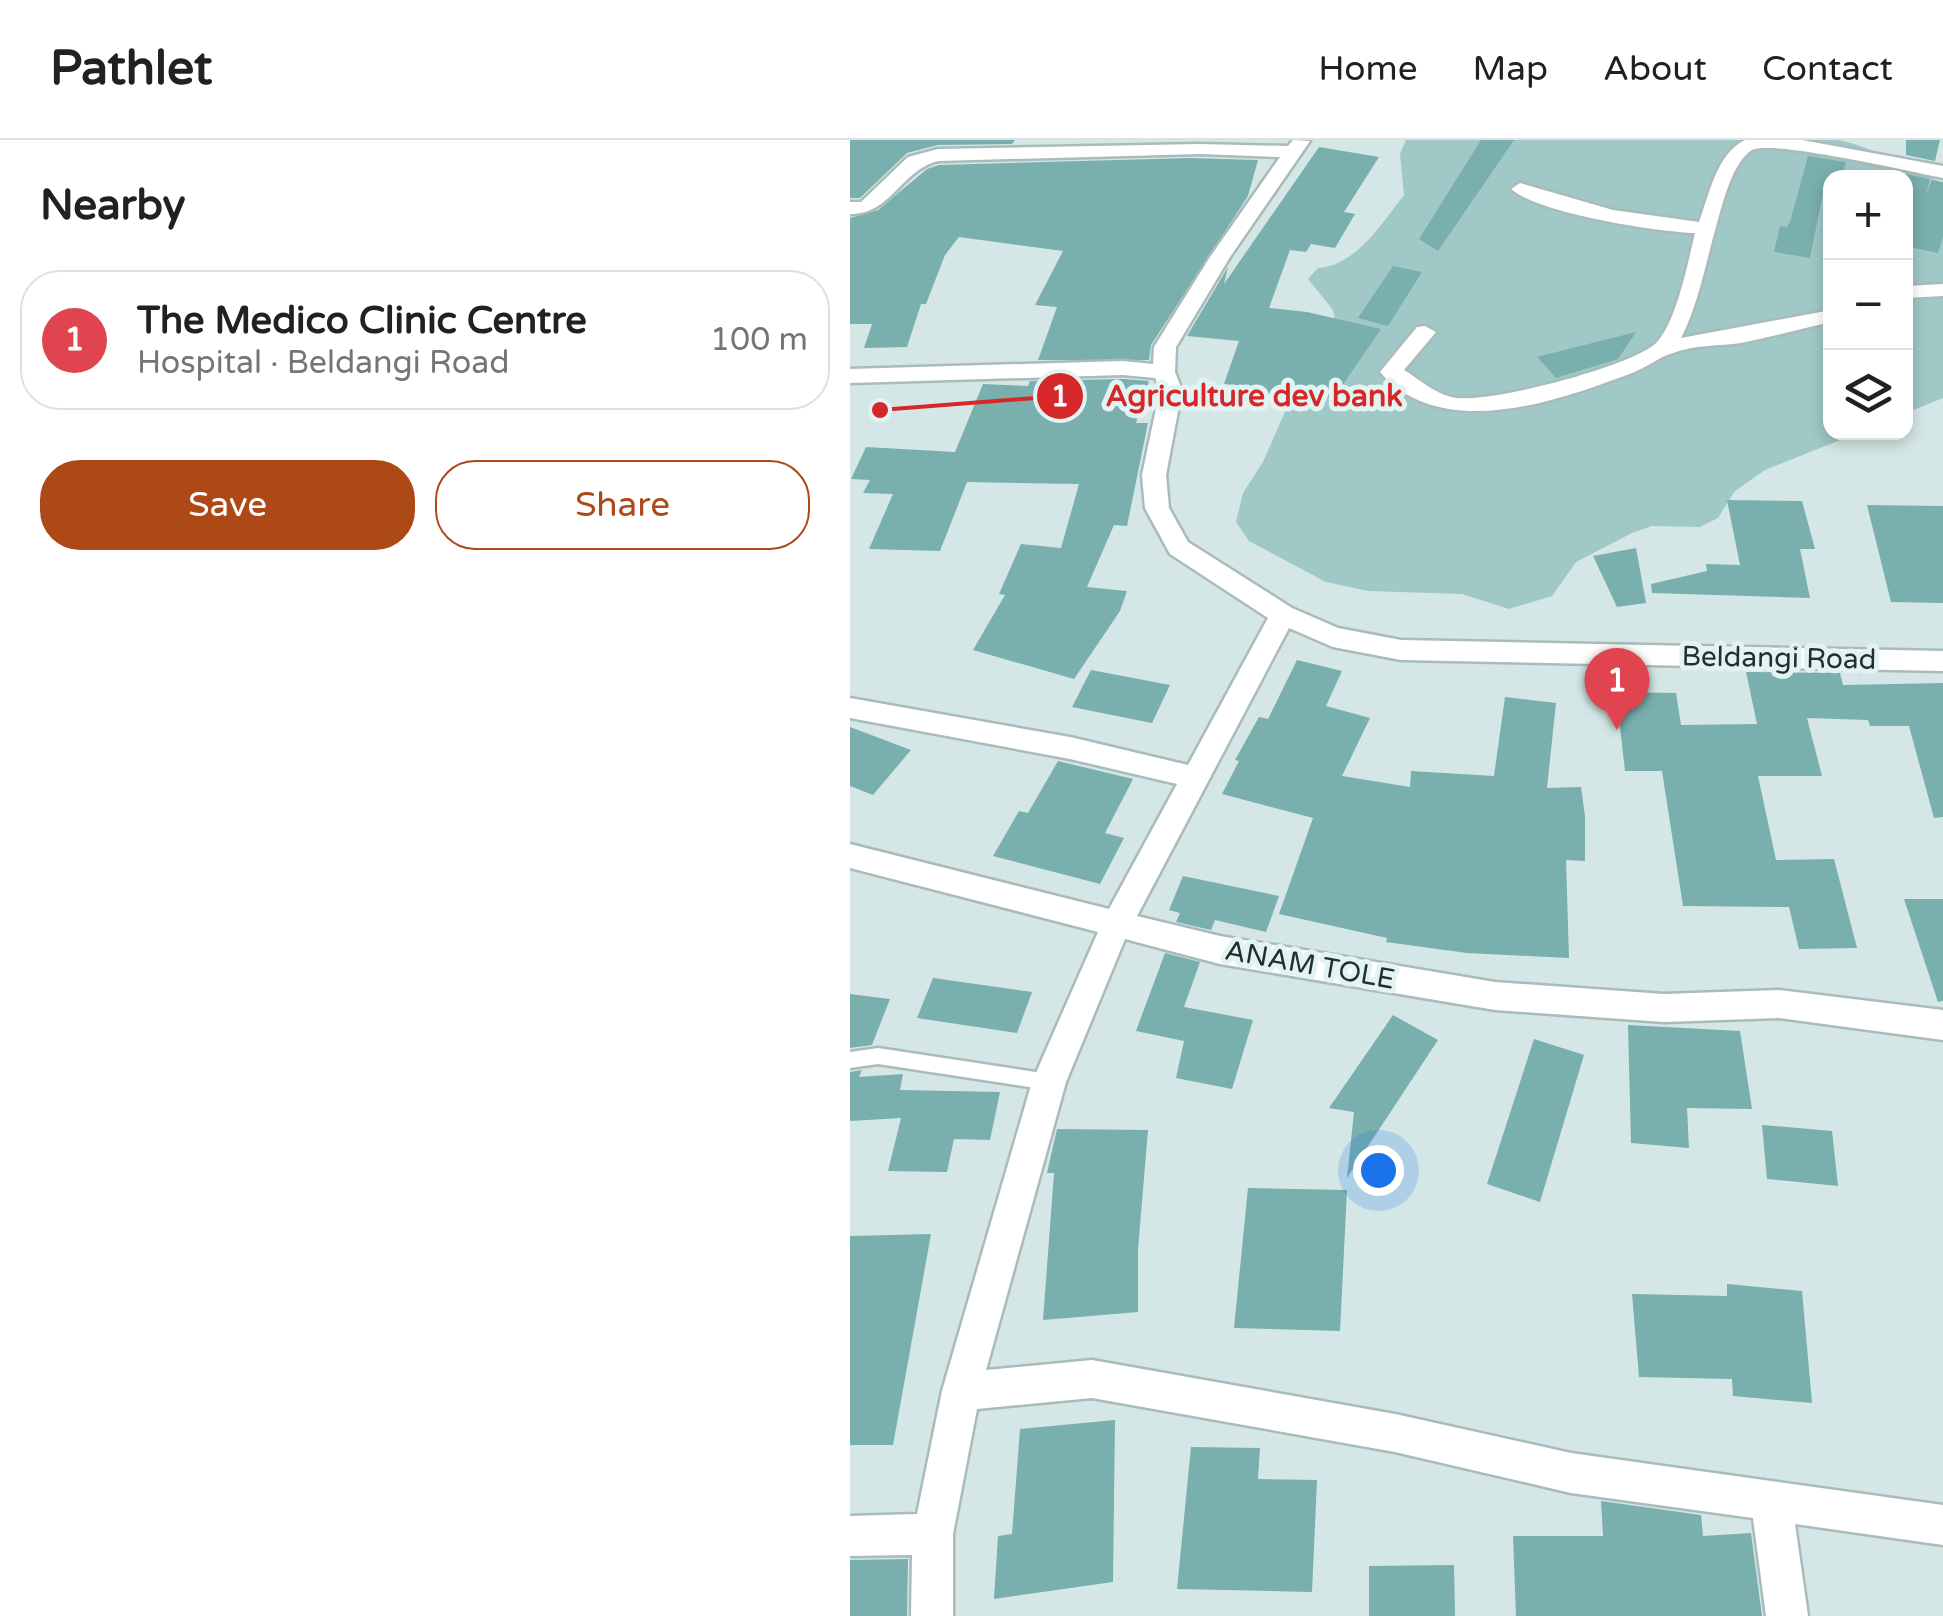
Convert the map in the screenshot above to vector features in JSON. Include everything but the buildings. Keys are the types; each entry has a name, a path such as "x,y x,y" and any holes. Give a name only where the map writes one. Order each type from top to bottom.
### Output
{"street":[{"path":"1666,348 1698,266 1706,228 1732,162 1742,148 1758,142 1784,142 1943,172"},
{"path":"850,208 866,208 915,161 938,155 1298,146"},
{"name":"Beldangi Road","path":"1298,146 1220,257 1165,348 1164,372 1171,390 1154,475 1157,508 1179,548 1282,616 1333,638 1401,650 1943,661"},
{"path":"1520,189 1588,212 1673,228 1706,228"},
{"path":"1913,292 1943,290"},
{"path":"1426,332 1391,372 1451,405 1525,397 1639,365 1666,348 1823,318"},
{"path":"850,376 1070,369 1164,372"},
{"path":"932,1616 933,1534 962,1391 1049,1082 1116,925 1282,616"},
{"path":"850,708 1070,748 1193,778"},
{"name":"ANAM TOLE","path":"850,856 1220,950 1496,996 1664,1008 1780,1004 1943,1025"},
{"path":"962,1391 1092,1380 1396,1433 1571,1473 1943,1525"},
{"path":"1771,1500 1787,1616"},
{"path":"850,1536 933,1534"}],"lane":[{"path":"850,1060 878,1056 1049,1082"}],"shaded area":[{"path":"1406,140 1839,140 1879,153 1943,183 1943,398 1913,410 1913,170 1823,170 1823,440 1840,440 1765,470 1735,491 1718,518 1700,527 1652,526 1632,533 1576,562 1552,596 1509,609 1462,594 1368,591 1326,582 1249,541 1236,522 1243,493 1263,462 1296,386 1338,339 1333,310 1308,279 1318,268 1356,251 1404,195 1400,154"}],"place":[{"name":"Agriculture dev bank","path":"880,410"},
{"name":"The Medico Clinic Centre","path":"1617,730"}]}
